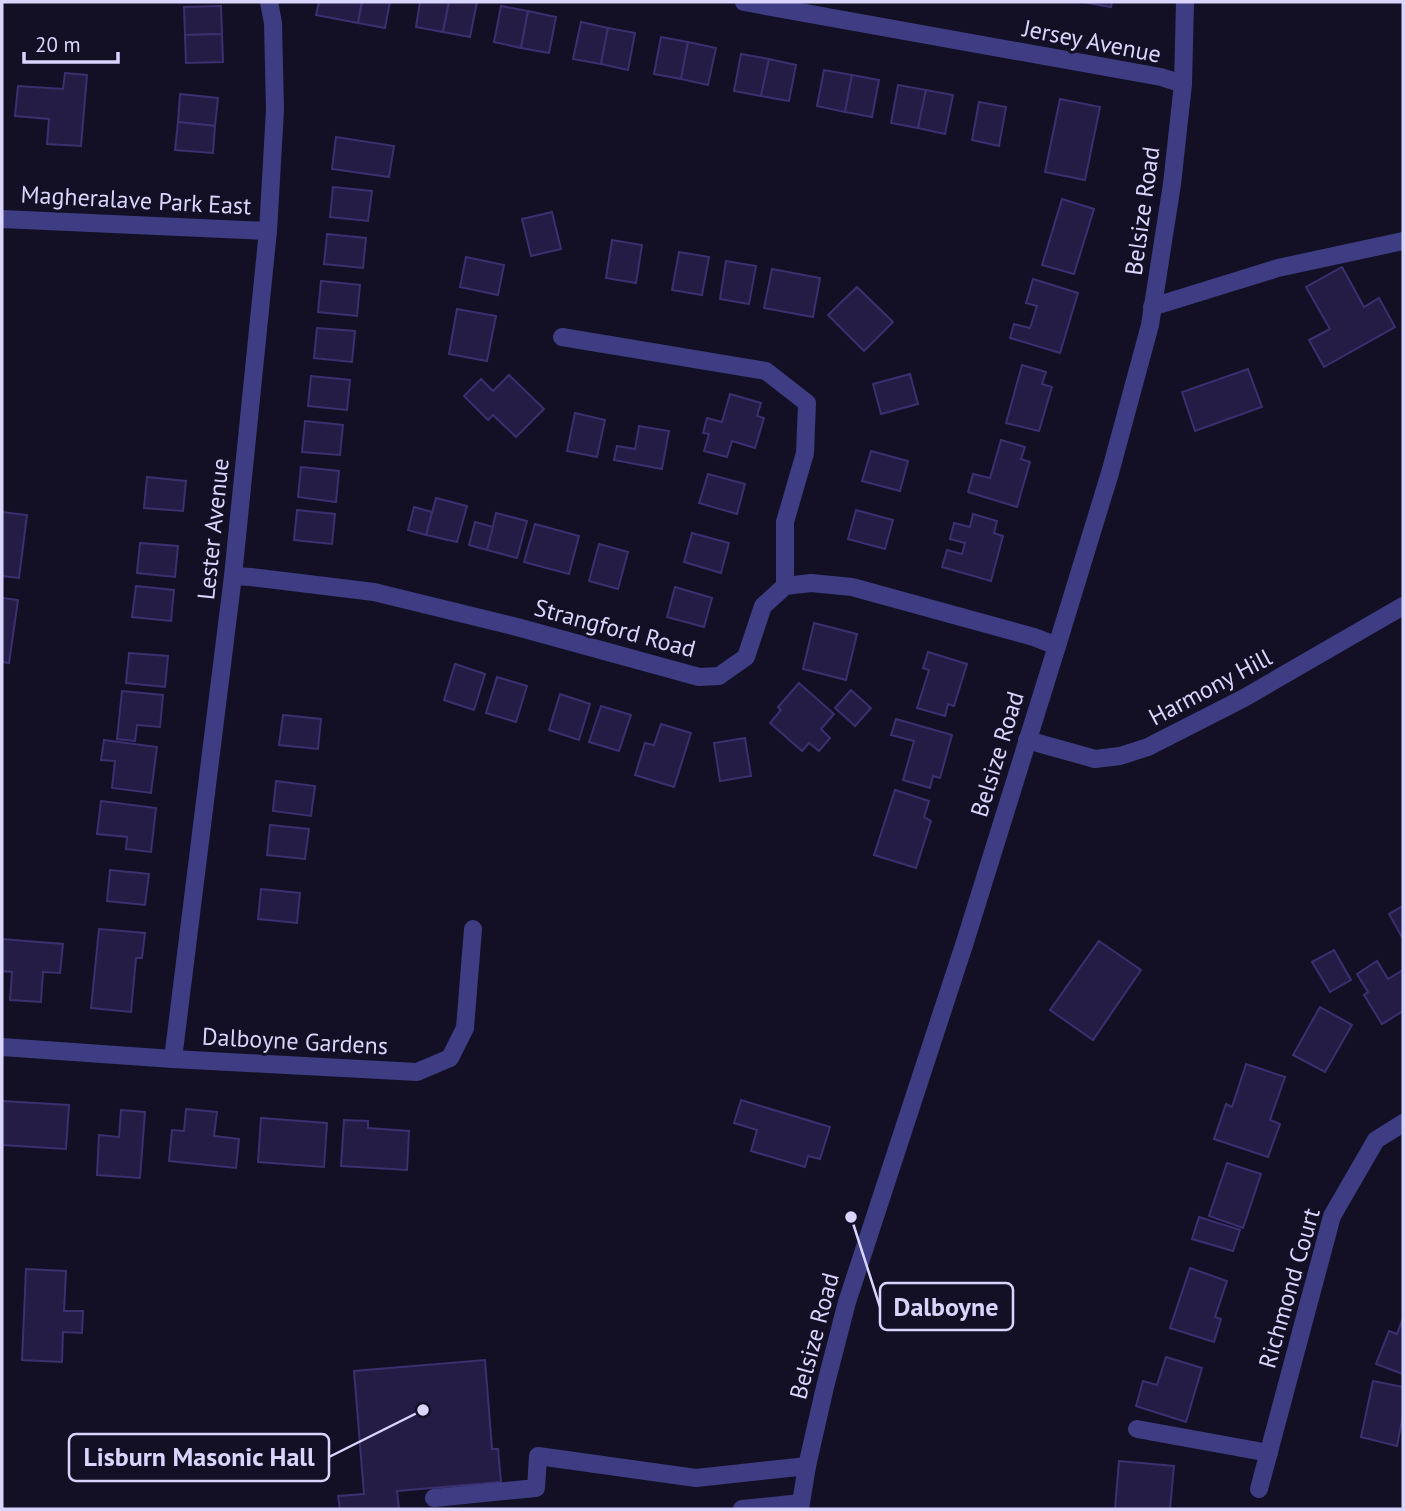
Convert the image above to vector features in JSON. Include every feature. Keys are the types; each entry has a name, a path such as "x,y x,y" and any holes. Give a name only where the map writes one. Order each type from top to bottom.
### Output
{"street":[{"name":"Lester Avenue","path":"173,1059 233,576 268,231 275,110 273,23 269,2"},
{"name":"Jersey Avenue","path":"744,2 1161,77 1183,84"},
{"name":"Belsize Road","path":"800,1506 846,1303 965,942 1110,472 1150,326 1172,184 1183,84 1185,2"},
{"name":"Magheralave Park East","path":"2,219 268,231"},
{"path":"1152,307 1278,268 1403,241"},
{"path":"562,337 765,371 807,402 805,453 785,522 785,586 811,583 852,587 1034,637 1057,646"},
{"name":"Strangford Road","path":"233,576 374,592 517,627 699,677 719,676 746,657 763,606 785,586"},
{"name":"Harmony Hill","path":"1027,740 1095,759 1119,756 1148,747 1244,698 1403,606"},
{"name":"Dalboyne Gardens","path":"2,1047 417,1072 450,1058 465,1028 473,929"},
{"name":"Richmond Court","path":"1259,1489 1332,1216 1376,1140 1403,1123"},
{"path":"1137,1429 1269,1453"},
{"path":"434,1499 536,1488 538,1456 696,1478 807,1466"},
{"path":"742,1509 800,1506"}],"building":[{"path":"319,2 362,2 358,23 316,15"},
{"path":"362,2 390,2 385,28 358,23"},
{"path":"420,2 449,2 443,32 416,27"},
{"path":"449,2 477,2 470,37 443,32"},
{"path":"1083,2 1112,2 1111,7"},
{"path":"221,6 222,34 185,35 184,7"},
{"path":"501,6 528,11 521,48 494,42"},
{"path":"528,11 556,17 549,53 521,48"},
{"path":"581,22 608,28 601,64 573,59"},
{"path":"608,28 635,33 628,70 601,64"},
{"path":"222,34 223,62 186,63 185,35"},
{"path":"661,37 688,42 681,79 654,74"},
{"path":"688,42 716,48 708,85 681,79"},
{"path":"741,54 769,59 761,96 734,91"},
{"path":"769,59 796,65 789,101 761,96"},
{"path":"824,70 852,75 845,112 817,106"},
{"path":"65,73 87,75 81,146 47,144 49,119 15,116 18,86 63,89"},
{"path":"852,75 879,80 872,117 845,112"},
{"path":"898,85 926,90 918,128 891,123"},
{"path":"926,90 953,95 945,134 918,128"},
{"path":"180,94 218,98 215,126 178,122"},
{"path":"1060,99 1100,107 1085,180 1045,172"},
{"path":"979,102 1006,107 999,146 972,140"},
{"path":"178,122 215,126 213,153 175,150"},
{"path":"336,137 394,146 389,177 332,169"},
{"path":"333,187 372,191 368,221 330,217"},
{"path":"1062,199 1094,209 1074,274 1042,265"},
{"path":"552,212 561,249 531,256 522,219"},
{"path":"327,234 366,238 363,268 324,264"},
{"path":"612,240 642,245 636,283 606,278"},
{"path":"679,252 709,257 702,295 672,290"},
{"path":"466,257 504,265 498,295 460,287"},
{"path":"726,261 756,266 749,304 720,299"},
{"path":"1342,267 1364,307 1379,298 1395,327 1324,367 1309,340 1330,329 1306,287"},
{"path":"772,269 820,278 813,317 764,308"},
{"path":"1033,279 1078,293 1060,353 1010,338 1014,324 1030,328 1037,306 1026,303"},
{"path":"321,281 360,285 357,316 318,312"},
{"path":"857,287 893,322 864,351 828,315"},
{"path":"457,309 496,316 487,361 449,354"},
{"path":"317,328 355,331 352,362 314,358"},
{"path":"1022,365 1046,372 1042,384 1052,387 1039,431 1006,423"},
{"path":"1248,369 1262,407 1195,431 1182,392"},
{"path":"910,374 918,404 881,414 873,384"},
{"path":"509,375 544,409 516,437 493,415 488,420 464,396 481,379 493,391"},
{"path":"311,376 350,380 347,410 308,406"},
{"path":"730,394 761,403 757,416 764,418 755,448 732,441 727,457 704,451 709,434 703,433 707,418 722,422"},
{"path":"575,413 605,420 597,457 567,451"},
{"path":"305,421 343,425 340,455 302,452"},
{"path":"639,426 669,431 662,469 614,460 617,446 635,449"},
{"path":"1001,440 1025,447 1021,459 1030,462 1017,507 968,492 973,474 990,478"},
{"path":"871,451 908,461 900,491 862,481"},
{"path":"301,467 339,471 336,502 298,497"},
{"path":"708,474 745,484 737,514 699,503"},
{"path":"147,477 186,481 183,511 144,508"},
{"path":"436,498 467,506 457,542 426,535"},
{"path":"414,507 432,512 426,535 408,530"},
{"path":"297,510 335,514 332,544 294,540"},
{"path":"856,510 893,520 885,549 848,539"},
{"path":"2,512 27,515 19,578 2,576"},
{"path":"496,513 527,521 517,558 487,550"},
{"path":"973,514 997,521 994,533 1003,536 991,581 942,567 947,550 962,554 965,543 950,539 954,523 970,527"},
{"path":"475,522 493,527 487,550 469,545"},
{"path":"535,524 579,536 569,574 524,562"},
{"path":"692,533 729,543 721,573 684,562"},
{"path":"140,543 178,546 175,577 137,573"},
{"path":"599,544 628,552 618,589 589,581"},
{"path":"136,586 174,590 171,621 132,617"},
{"path":"675,587 712,598 704,627 667,617"},
{"path":"2,598 18,600 9,663 2,662"},
{"path":"814,623 857,634 846,680 803,669"},
{"path":"928,652 967,664 954,706 948,704 945,716 917,708 929,670 923,668"},
{"path":"129,653 168,656 165,687 126,683"},
{"path":"455,664 485,674 474,710 444,700"},
{"path":"497,677 527,686 516,722 486,713"},
{"path":"799,683 834,714 821,729 830,738 819,751 809,743 802,751 770,723 781,710 778,707"},
{"path":"851,690 871,708 855,726 835,708"},
{"path":"122,691 163,695 160,727 137,725 135,741 117,739"},
{"path":"560,694 590,704 579,740 549,730"},
{"path":"601,706 631,715 619,751 589,742"},
{"path":"283,715 321,719 318,749 279,745"},
{"path":"896,719 952,735 940,778 933,776 930,788 903,780 914,741 891,735"},
{"path":"661,724 691,733 674,787 635,775 645,743 654,745"},
{"path":"745,738 751,776 720,781 714,743"},
{"path":"104,740 157,747 151,793 112,788 115,761 101,760"},
{"path":"276,781 315,786 311,816 273,811"},
{"path":"895,790 929,801 924,817 931,821 916,868 874,855"},
{"path":"101,801 156,808 151,852 126,849 127,837 97,834"},
{"path":"270,825 309,829 305,859 267,855"},
{"path":"110,870 149,874 145,905 107,901"},
{"path":"261,889 300,893 297,923 258,919"},
{"path":"1403,906 1403,939 1389,914"},
{"path":"99,929 145,933 142,958 136,958 131,1012 91,1008"},
{"path":"2,939 63,944 60,973 43,972 41,1002 10,1000 12,972 2,971"},
{"path":"1099,941 1141,970 1093,1040 1050,1010"},
{"path":"1334,950 1351,980 1330,992 1312,962"},
{"path":"1377,961 1388,979 1403,970 1403,1011 1382,1024 1364,995 1368,992 1357,974"},
{"path":"1320,1007 1352,1025 1325,1072 1293,1055"},
{"path":"1246,1064 1285,1077 1270,1120 1280,1124 1268,1157 1214,1139 1226,1104 1232,1107"},
{"path":"741,1100 830,1127 820,1159 808,1156 805,1167 751,1151 757,1130 734,1123"},
{"path":"2,1101 69,1105 66,1149 2,1145"},
{"path":"186,1109 217,1112 214,1136 239,1139 236,1168 169,1161 172,1130 184,1131"},
{"path":"121,1110 145,1112 140,1178 97,1175 99,1135 119,1137"},
{"path":"261,1118 327,1123 324,1167 258,1162"},
{"path":"344,1120 368,1121 368,1128 409,1131 407,1170 341,1166"},
{"path":"1227,1163 1261,1174 1243,1228 1209,1216"},
{"path":"1199,1217 1240,1230 1233,1251 1192,1239"},
{"path":"1190,1268 1227,1281 1215,1317 1221,1319 1214,1342 1170,1328"},
{"path":"26,1269 66,1271 64,1311 83,1311 82,1333 63,1332 62,1362 22,1360"},
{"path":"1403,1318 1403,1374 1376,1364 1389,1331 1397,1334"},
{"path":"1166,1357 1202,1368 1186,1422 1136,1406 1143,1381 1157,1385"},
{"path":"485,1360 492,1449 498,1449 501,1482 397,1491 399,1509 340,1509 338,1496 364,1494 354,1371"},
{"path":"1373,1381 1403,1387 1403,1415 1397,1446 1361,1437"},
{"path":"1119,1461 1174,1466 1170,1509 1115,1509"}],"place":[{"name":"Dalboyne","path":"851,1217"},
{"name":"Lisburn Masonic Hall","path":"423,1410"}]}
